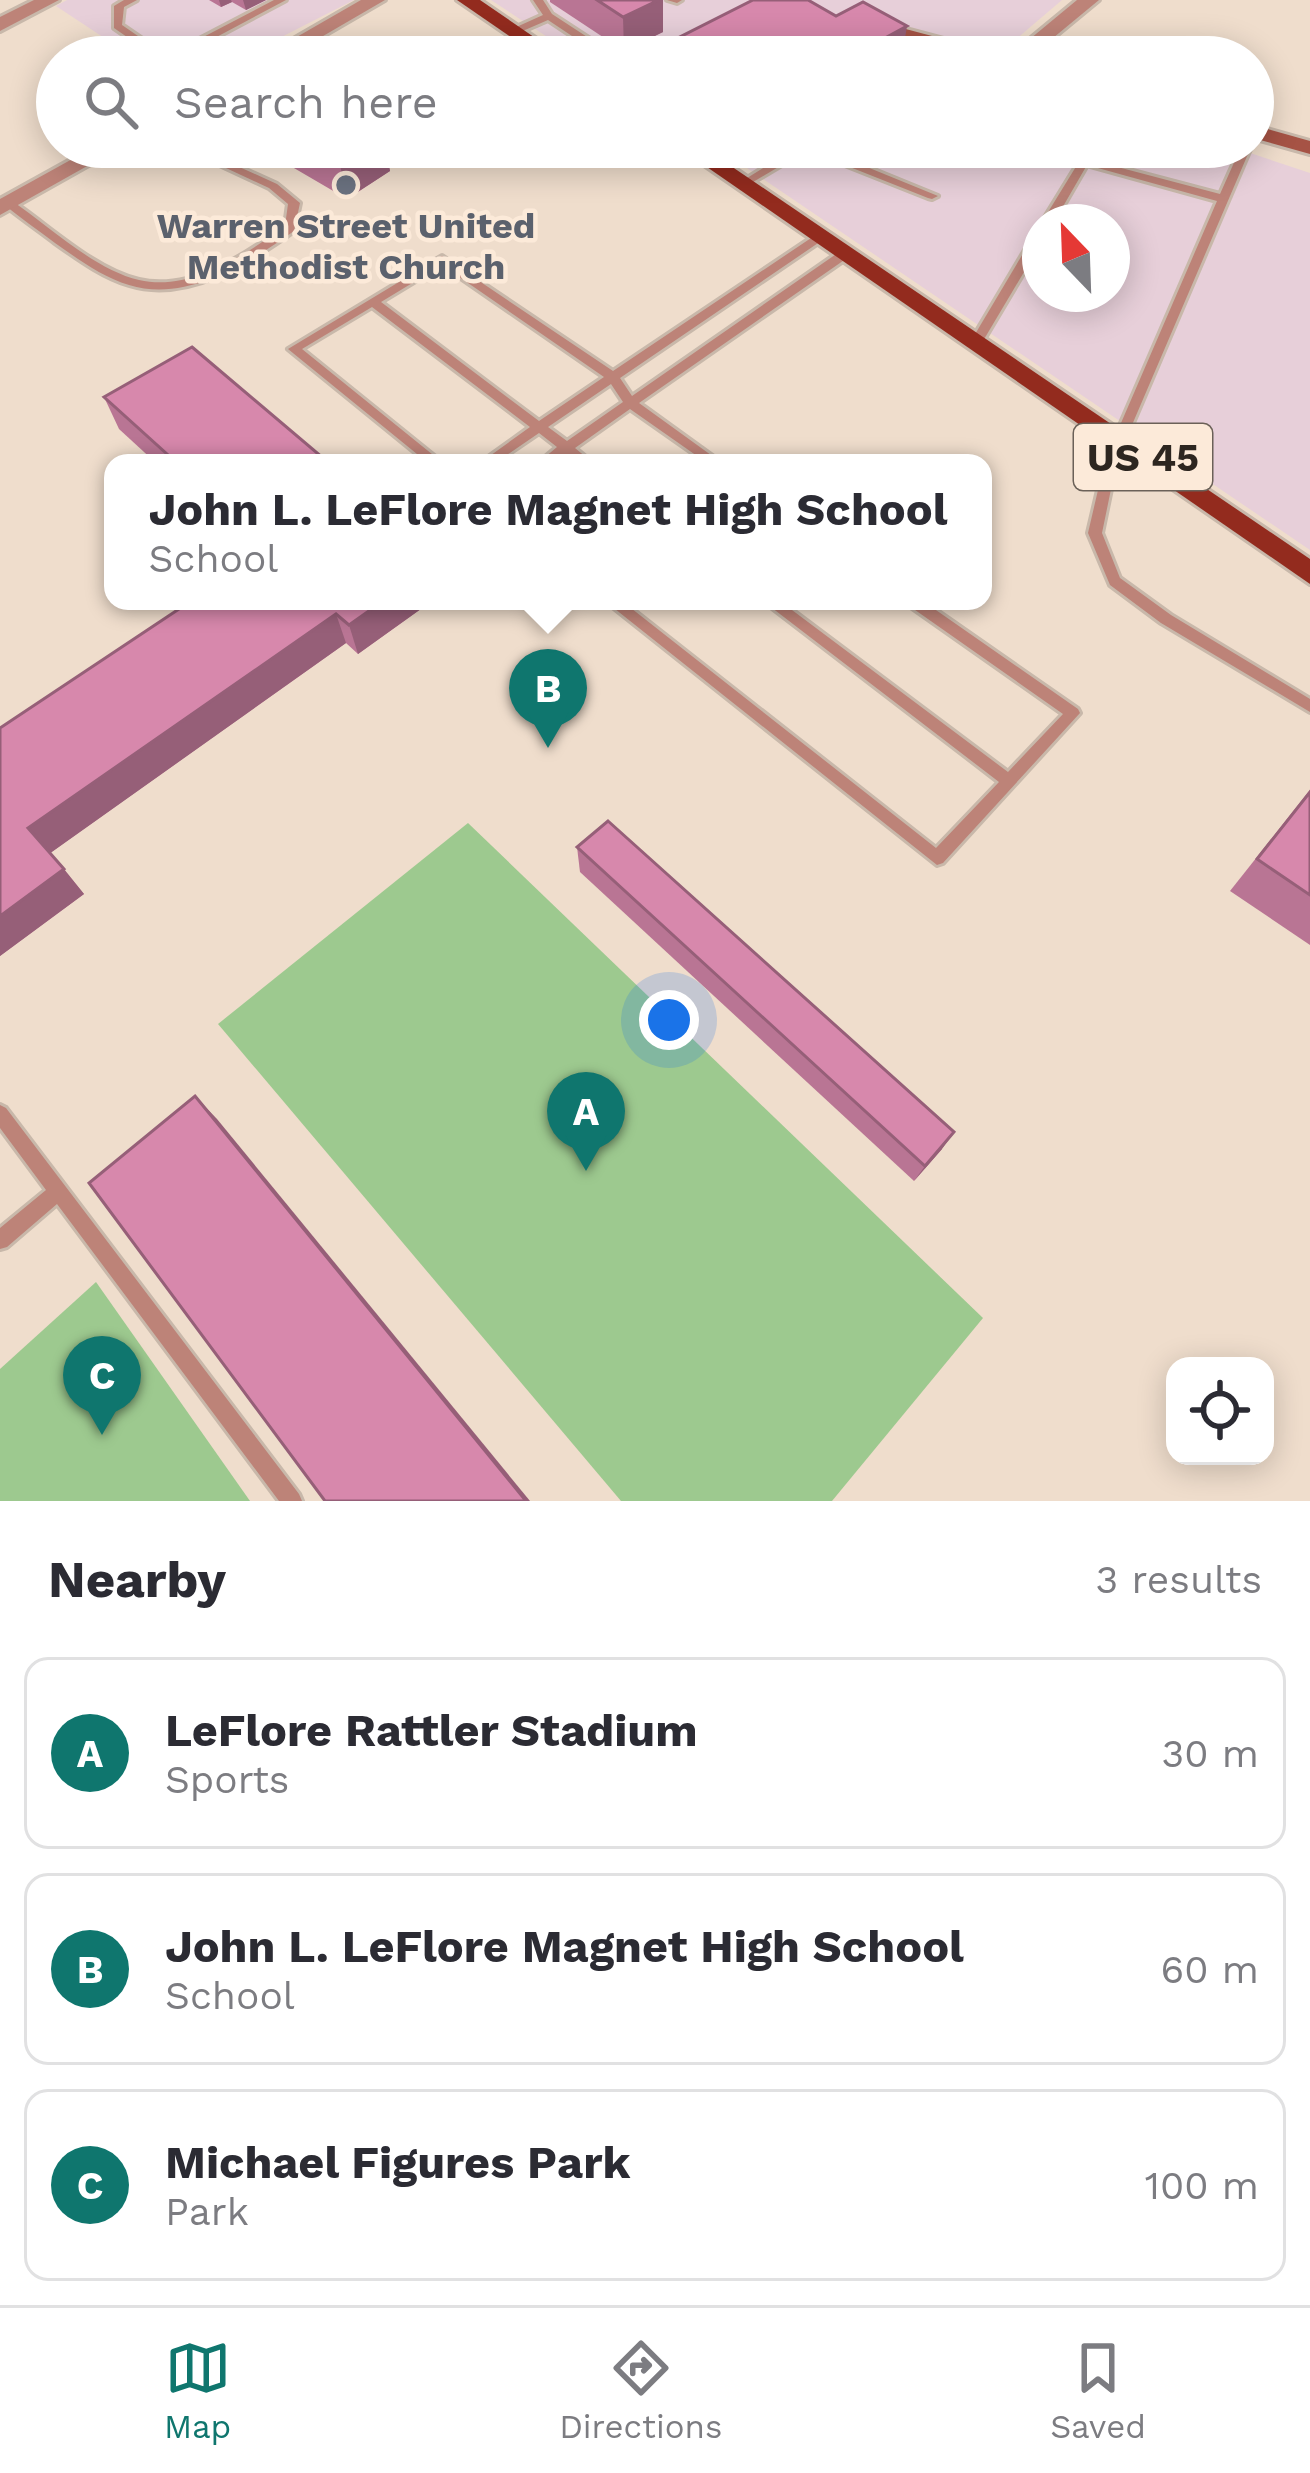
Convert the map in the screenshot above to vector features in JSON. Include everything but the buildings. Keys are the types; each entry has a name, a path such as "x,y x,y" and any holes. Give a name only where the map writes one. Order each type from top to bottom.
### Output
{"main road":[{"path":"467,0 522,36"},
{"path":"838,18 896,36"},
{"path":"1274,137 1310,148"},
{"name":"US 45","path":"720,168 1310,574"}],"street":[{"path":"0,26 49,0"},
{"path":"310,36 375,0"},
{"path":"1044,36 1089,0"},
{"path":"4,206 72,168"}],"lane":[{"path":"132,0 118,6 117,26 133,36"},
{"path":"209,36 281,0"},
{"path":"538,0 549,16 579,36"},
{"path":"515,31 549,16"},
{"path":"4,206 136,283 202,275 246,258 290,228 295,203 229,168"},
{"path":"744,184 771,168"},
{"path":"861,168 932,196"},
{"path":"1059,204 1080,168"},
{"path":"1110,168 1224,199"},
{"path":"1237,168 1111,460 1095,533 1115,581 1166,619 1310,706"},
{"path":"499,454 820,236"},
{"path":"557,454 846,253"},
{"path":"426,454 294,349 442,260 613,377 630,403 703,454"},
{"path":"976,341 1022,265"},
{"path":"727,299 755,316"},
{"path":"373,302 574,454"},
{"path":"623,610 937,857 1073,713 926,610"},
{"path":"782,610 1009,781"},
{"path":"0,1114 292,1501"},
{"path":"0,1240 59,1192"}],"shaded area":[{"path":"67,0 354,0 283,36 101,36 56,6"},
{"path":"491,0 1062,0 1020,36 546,36"},
{"path":"1274,161 1310,173 1310,550 747,168 1274,168"}],"green space":[{"path":"468,823 983,1318 832,1501 621,1501 218,1024"},
{"path":"96,1282 250,1501 0,1501 0,1369"}],"place":[{"name":"Warren Street United Methodist Church","path":"346,185"},
{"name":"John L. LeFlore Magnet High School","path":"548,748"},
{"name":"LeFlore Rattler Stadium","path":"586,1171"},
{"name":"Michael Figures Park","path":"102,1435"}]}
